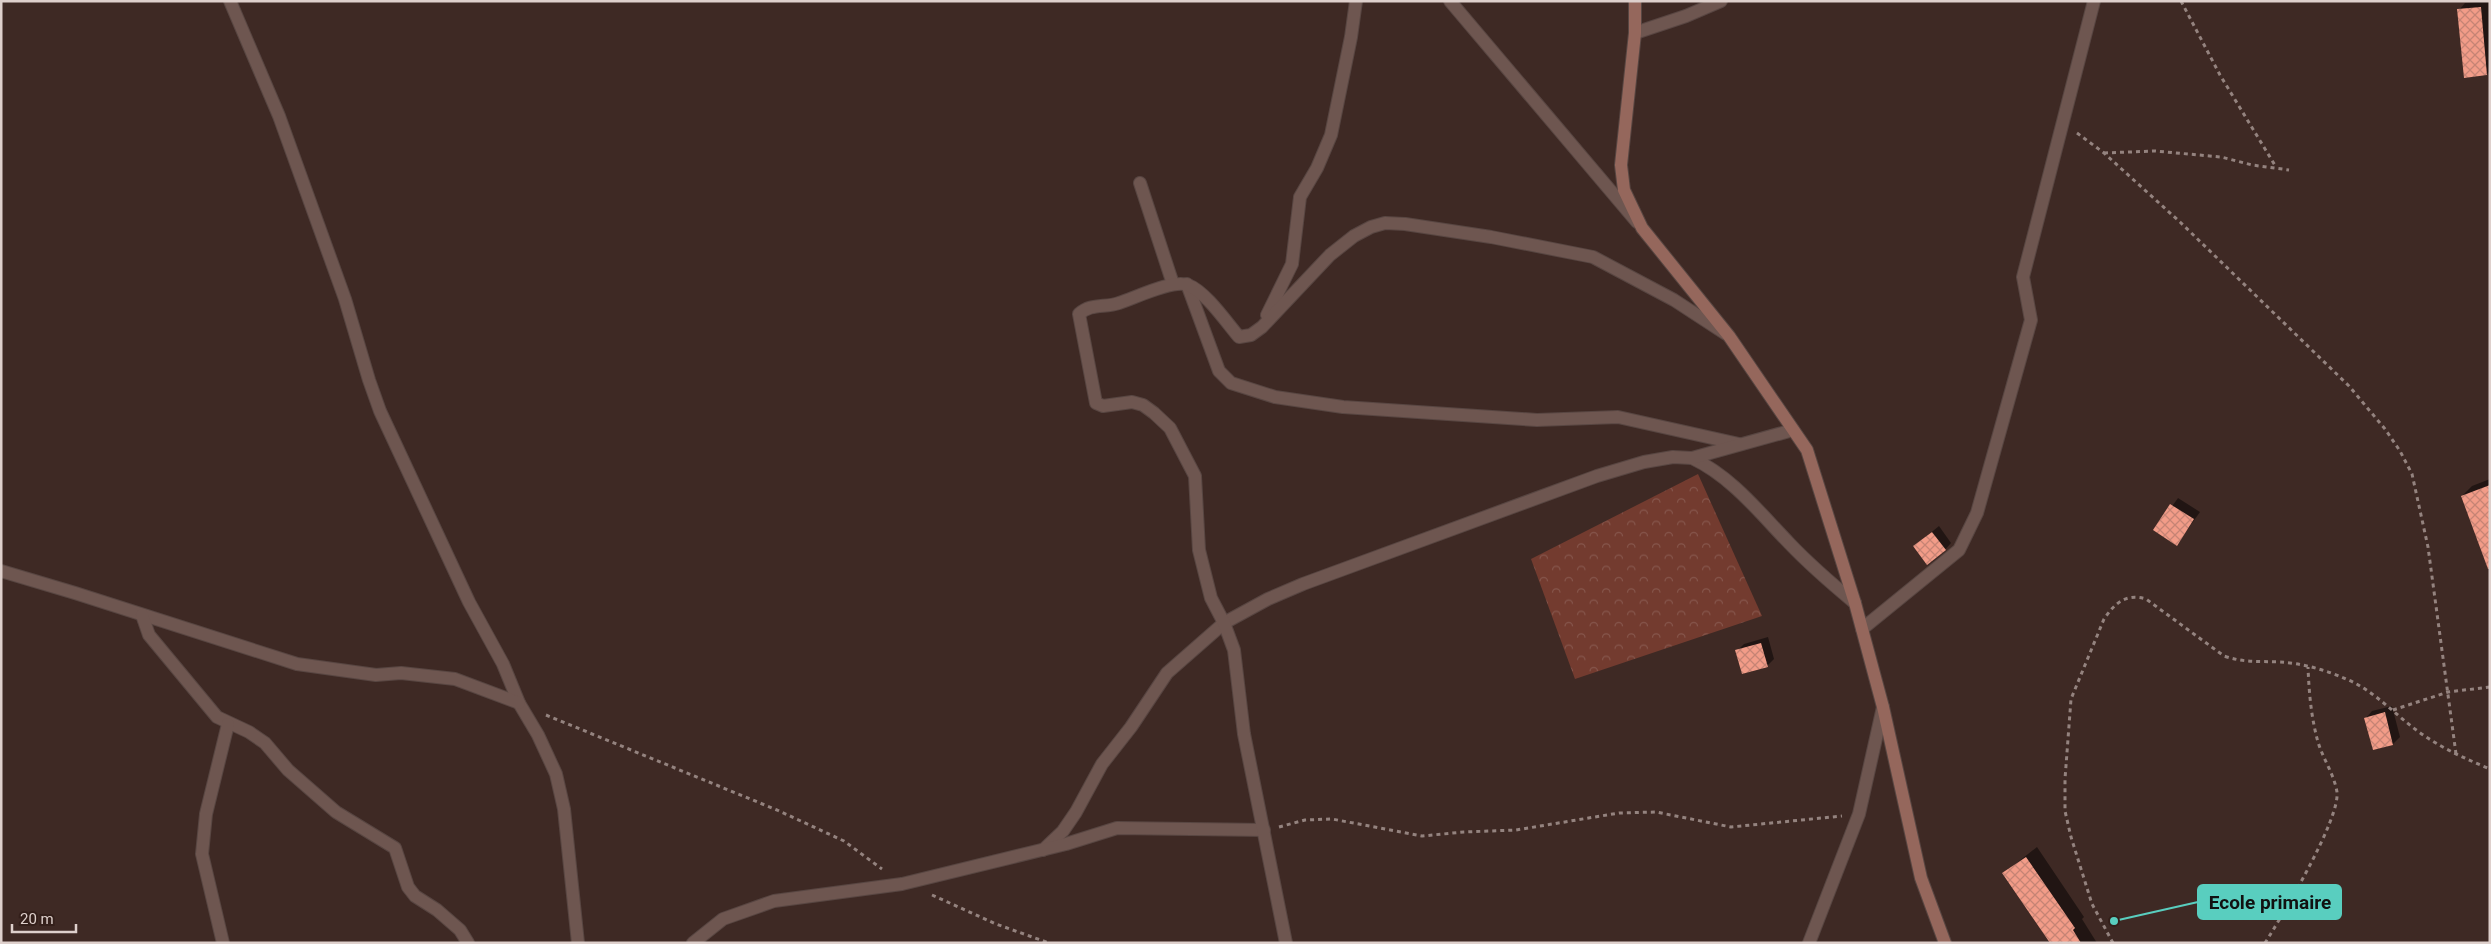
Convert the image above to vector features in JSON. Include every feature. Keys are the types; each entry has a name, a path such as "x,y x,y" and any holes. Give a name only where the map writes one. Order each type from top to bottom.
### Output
{"street":[{"path":"230,1 279,116 345,299 380,411 469,602 503,664 519,703 538,735 556,774 564,808 578,943"},
{"path":"1262,327 1292,264 1300,197 1317,168 1330,135 1351,37 1356,1"},
{"path":"1450,1 1642,228 1729,336 1806,450 1820,486 1855,603 1883,707 1921,878 1945,943"},
{"path":"1635,1 1634,33 1621,165 1624,190 1642,228"},
{"path":"1634,33 1686,16 1721,1"},
{"path":"1862,629 1959,550 1977,514 2031,320 2023,277 2064,124 2079,54 2094,1"},
{"path":"1140,183 1173,284"},
{"path":"1286,943 1244,734 1234,650 1224,622 1211,598 1204,578 1199,550 1195,476 1170,428 1143,405 1132,402 1103,406 1096,403 1079,314 1092,306 1116,304 1173,284 1187,284 1198,291 1239,337 1251,335 1262,327 1330,255 1354,236 1371,226 1385,223 1405,224 1491,237 1593,257 1674,300 1729,336"},
{"path":"1187,284 1219,371 1231,383 1275,397 1343,407 1537,420 1618,417 1742,444"},
{"path":"1043,850 1063,832 1102,764 1131,727 1167,673 1224,622 1268,599 1311,581 1598,476 1644,462 1673,457 1692,458 1793,430"},
{"path":"1692,458 1712,468 1735,486 1809,564 1855,603"},
{"path":"1,571 297,664 376,675 402,673 455,679 519,703"},
{"path":"142,615 149,635 162,653 217,717 228,724 249,732 266,743 288,770 336,812 395,848 408,887 415,896 437,910 460,930 468,943"},
{"path":"1809,943 1859,814 1883,707"},
{"path":"222,943 202,854 206,814 228,724"},
{"path":"693,943 723,919 774,901 902,884 1043,850 1117,828 1264,830"}],"path":[{"path":"2181,1 2236,104 2276,167"},
{"path":"2064,124 2104,153 2180,222 2349,386 2385,429 2400,451 2412,474 2422,518 2456,754"},
{"path":"2104,153 2155,151 2221,157 2252,165 2289,170"},
{"path":"2113,943 2092,904 2071,837 2065,811 2065,779 2071,699 2104,619 2111,609 2127,597 2146,599 2224,656 2239,661 2281,662 2308,667 2345,678 2370,691 2420,733 2456,754 2490,769"},
{"path":"2265,943 2301,883 2335,809 2337,794 2334,780 2319,744 2312,719 2308,667"},
{"path":"2393,710 2448,692 2490,687"},
{"path":"519,703 720,785 835,838 902,884 932,895 996,924 1049,943"},
{"path":"1264,830 1305,820 1332,819 1422,836 1516,830 1619,813 1656,812 1731,827 1859,814"}],"green space":[{"path":"1698,474 1762,616 1575,679 1531,559"}],"building":[{"path":"2481,7 2487,75 2464,78 2457,9"},
{"path":"2490,485 2490,569 2488,569 2461,496"},
{"path":"2170,504 2194,519 2177,546 2153,530"},
{"path":"1932,532 1946,550 1927,565 1913,546"},
{"path":"1761,643 1768,667 1742,674 1735,650"},
{"path":"2385,712 2393,745 2373,750 2364,718"},
{"path":"2026,857 2075,928 2073,930 2081,943 2050,943 2002,873"}],"place":[{"name":"Ecole primaire","path":"2114,921"}]}
